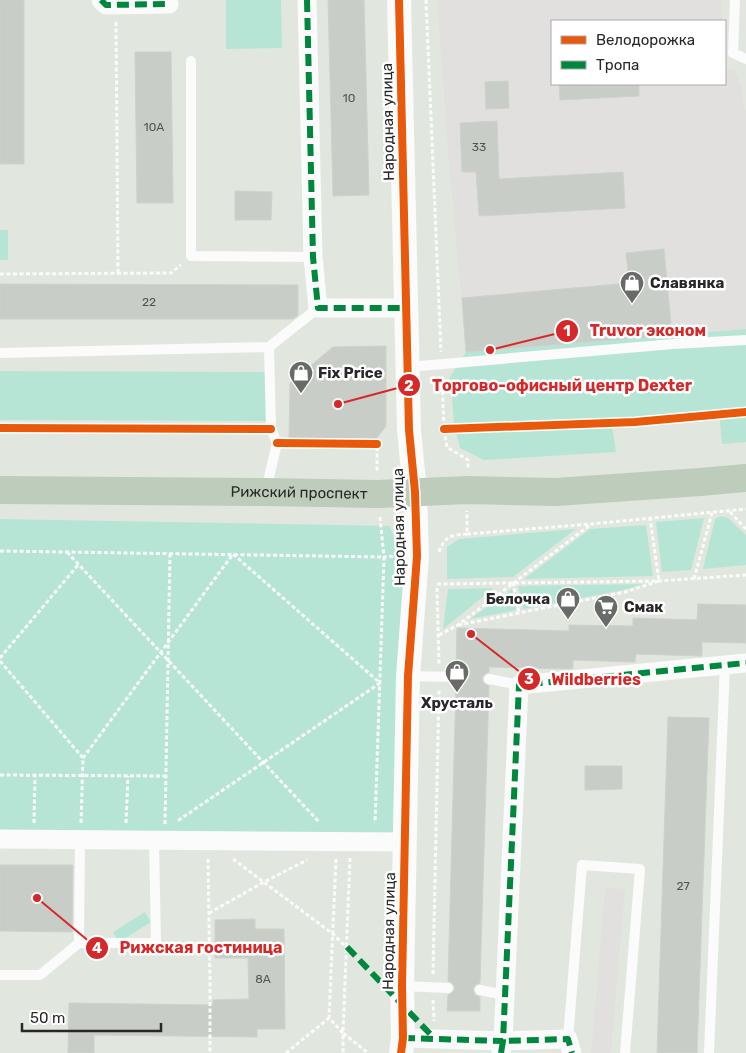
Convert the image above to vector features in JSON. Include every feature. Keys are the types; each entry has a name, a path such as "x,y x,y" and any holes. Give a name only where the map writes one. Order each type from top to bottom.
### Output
{"main road":[{"name":"Рижский проспект","path":"0,490 378,494 467,490 556,492 746,478"}],"street":[{"path":"307,0 313,257 318,308 406,308"},
{"name":"Народная улица","path":"399,0 409,430 415,492 417,556 408,676 402,1045"},
{"path":"107,2 169,4"},
{"path":"502,1047 519,684 746,662"},
{"path":"0,839 80,834 159,835 208,841 405,842"},
{"path":"402,1045 570,1046"}],"lane":[{"path":"735,0 733,53 746,59"},
{"path":"191,61 191,256 313,257"},
{"path":"0,353 269,346 318,308"},
{"path":"408,367 664,345 746,340"},
{"path":"266,492 277,443 271,429 269,346"},
{"path":"709,1053 725,665"},
{"path":"408,676 456,677"},
{"path":"489,679 519,684"},
{"path":"80,834 80,943"},
{"path":"0,975 40,975 80,943 156,943 159,835"},
{"path":"570,1046 582,865 640,869 625,1053"},
{"path":"402,986 448,988"},
{"path":"480,990 505,995"}],"path":[{"path":"107,2 118,273"},
{"path":"0,274 171,273 191,256"},
{"path":"444,429 635,422 746,412"},
{"path":"0,428 271,429"},
{"path":"277,443 377,444 378,494 384,557 375,831"},
{"path":"467,534 730,512 746,509"},
{"path":"730,512 746,529"},
{"path":"694,579 712,513"},
{"path":"650,518 659,581"},
{"path":"439,635 458,625 591,524"},
{"path":"0,551 417,556"},
{"path":"67,552 341,843 347,947 342,1053"},
{"path":"159,835 166,776 170,554"},
{"path":"80,834 83,758 233,554"},
{"path":"233,554 380,683"},
{"path":"78,565 0,659 83,758"},
{"path":"437,584 659,581 746,575"},
{"path":"458,625 626,592 659,581"},
{"path":"513,582 520,613"},
{"path":"173,824 380,683"},
{"path":"0,775 166,776"},
{"path":"34,828 35,775"},
{"path":"126,829 128,776"},
{"path":"208,841 347,947"},
{"path":"208,841 210,1053"},
{"path":"209,913 264,882 341,843"},
{"path":"341,843 332,934 329,1018 343,1033 368,1053"},
{"path":"286,1053 329,1018"}],"shaded area":[{"path":"437,0 721,0 722,20 551,20 551,85 726,85 726,69 734,69 741,85 744,108 746,109 746,329 466,352 449,165"},
{"path":"605,887 625,889 611,1053 591,1053"}],"green space":[{"path":"226,0 281,0 282,48 226,49"},
{"path":"0,230 8,230 8,260 0,260"},
{"path":"746,329 746,442 722,444 719,410 611,419 616,452 484,460 460,448 454,422 450,377 466,352"},
{"path":"0,371 266,372 266,421 0,420"},
{"path":"721,516 728,518 746,535 746,565 703,569 715,519"},
{"path":"704,518 691,570 662,572 656,522"},
{"path":"0,519 390,526 405,570 393,837 0,834"},
{"path":"646,525 653,576 524,579 590,529"},
{"path":"576,529 513,577 447,579 447,547 459,539"},
{"path":"643,584 624,590 523,609 518,586"},
{"path":"494,588 443,629 448,589"},
{"path":"512,589 516,610 470,619"},
{"path":"145,912 151,922 119,942 113,932"}],"building":[{"path":"0,0 24,0 24,164 0,164"},
{"path":"328,0 364,0 369,195 333,196"},
{"path":"135,52 171,52 173,203 137,203"},
{"path":"508,81 509,108 486,109 485,82"},
{"path":"559,85 639,85 639,96 560,100"},
{"path":"497,121 499,179 623,172 625,208 479,216 476,172 462,172 460,123"},
{"path":"235,191 272,192 271,220 235,220"},
{"path":"664,249 672,335 466,352 462,298 629,283 626,253"},
{"path":"0,284 298,285 298,315 293,319 0,319"},
{"path":"386,346 386,426 376,439 289,439 290,383 333,347"},
{"path":"698,604 746,605 746,643 702,642 702,656 636,654 635,662 573,660 573,668 570,669 489,667 489,672 482,678 483,682 489,686 480,983 475,985 473,989 475,995 480,997 480,1011 447,1011 448,995 455,988 448,981 456,684 460,683 463,678 462,673 456,670 457,628 569,631 569,625 633,626 633,618 697,620"},
{"path":"668,717 709,718 697,1053 657,1053"},
{"path":"585,766 622,766 622,789 585,790"},
{"path":"0,865 73,865 72,932 0,931"},
{"path":"255,919 255,929 284,929 285,1029 257,1029 257,1037 94,1035 94,1053 68,1053 69,1003 213,1005 213,1000 249,999 248,958 215,958 215,920"}],"marked path":[{"path":"101,0 106,5 169,4"},
{"path":"307,0 313,257 318,308 406,308"},
{"path":"403,1038 503,1041 519,685 746,663"},
{"path":"347,947 434,1038"},
{"path":"501,1053 503,1041 568,1039 572,1053"}],"cycle path":[{"path":"399,0 409,430 415,492 417,556 408,676 402,986 403,1038 401,1053"},
{"path":"444,429 635,422 746,412"},
{"path":"0,428 271,429"},
{"path":"277,443 377,444"}],"place":[{"name":"Славянка","path":"632,304"},
{"name":"Truvor эконом","path":"490,350"},
{"name":"Fix Price","path":"301,394"},
{"name":"Торгово-офисный центр Dexter","path":"338,404"},
{"name":"Белочка","path":"568,620"},
{"name":"Смак","path":"606,628"},
{"name":"Wildberries","path":"471,634"},
{"name":"Хрусталь","path":"457,693"},
{"name":"Рижская гостиница","path":"37,898"}]}
